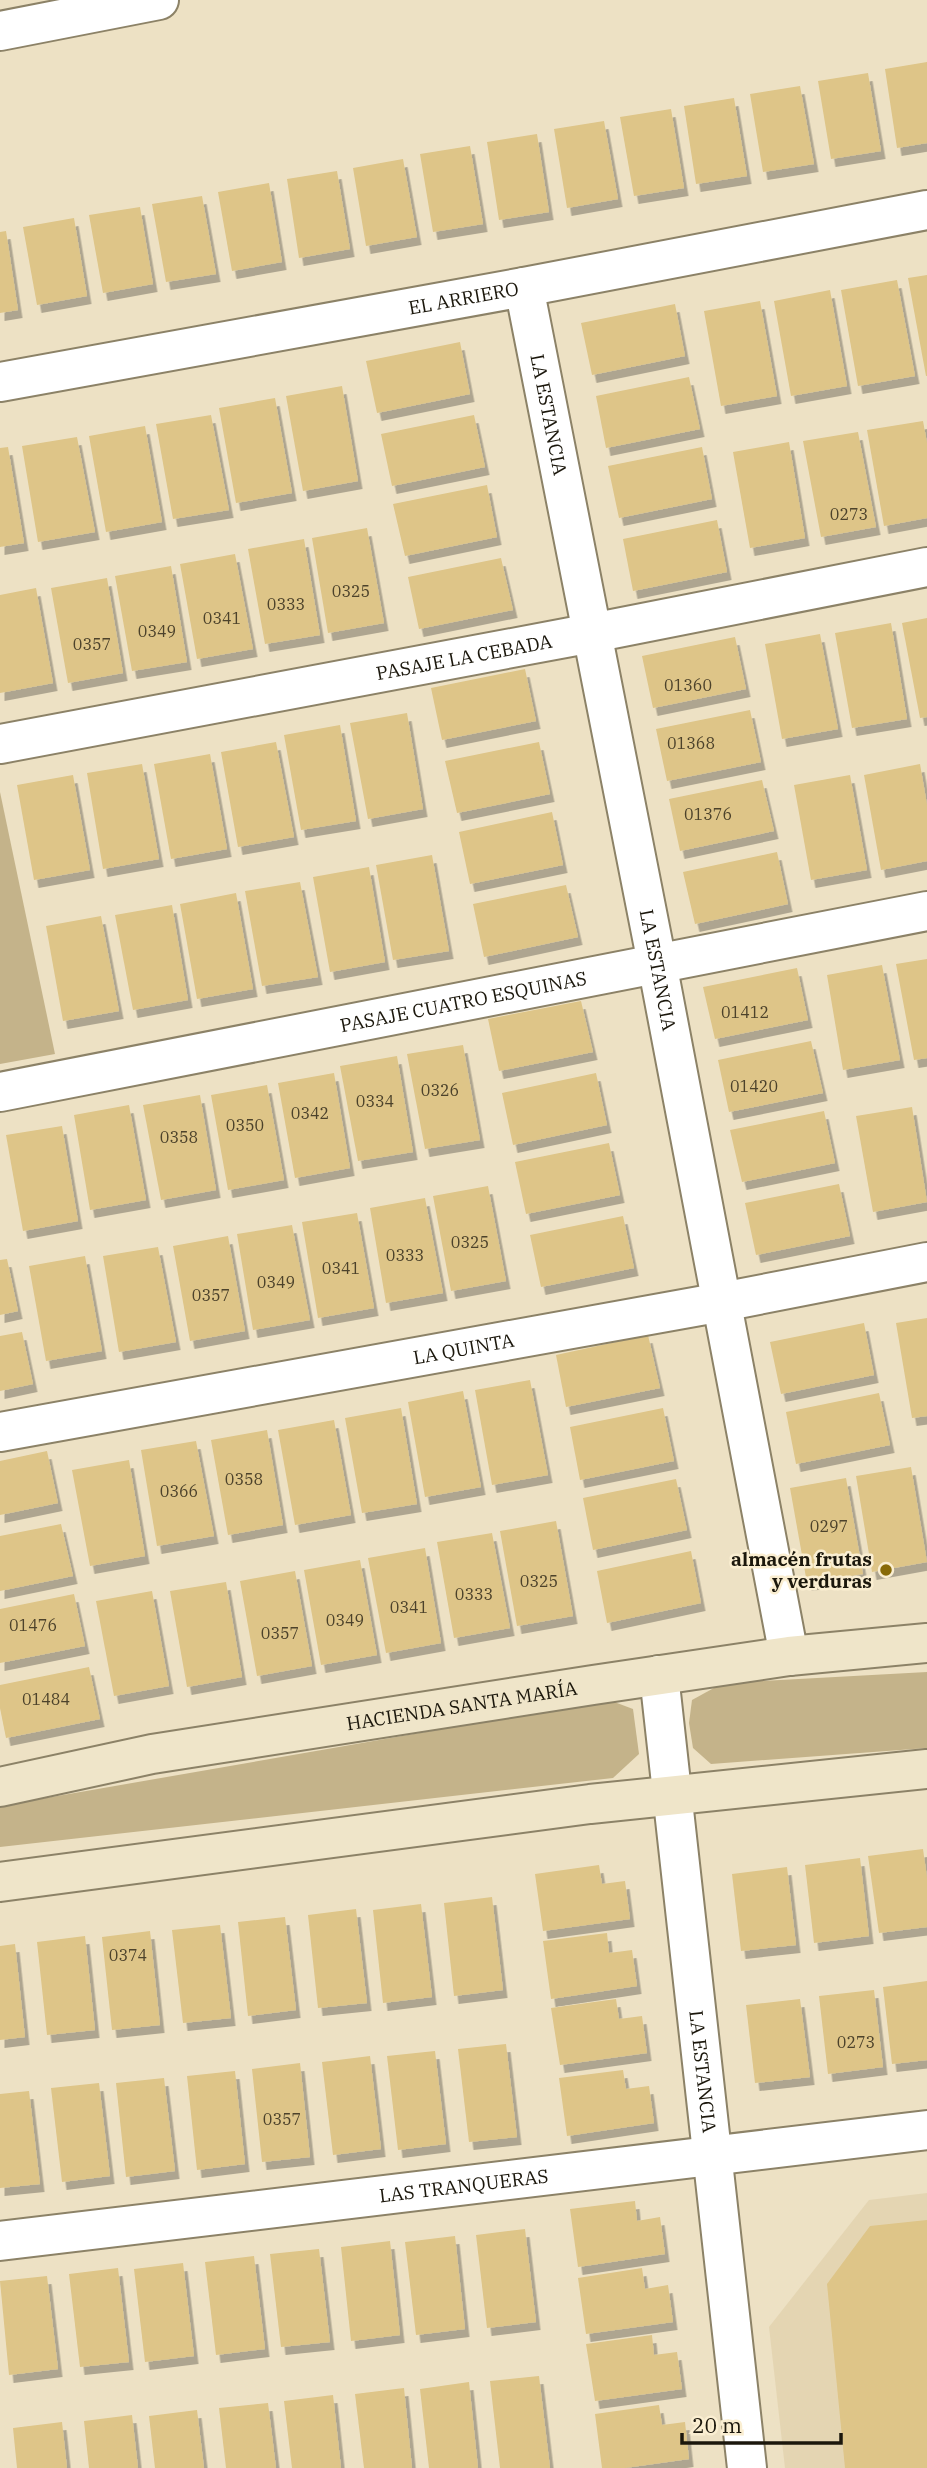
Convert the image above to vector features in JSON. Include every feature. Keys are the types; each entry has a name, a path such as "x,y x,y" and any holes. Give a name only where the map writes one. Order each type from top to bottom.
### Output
{"street":[{"path":"1,29 159,0"},
{"name":"EL ARRIERO","path":"0,382 524,287 927,209"},
{"name":"LA ESTANCIA","path":"524,287 657,963 789,1656"},
{"name":"PASAJE LA CEBADA","path":"0,744 927,567"},
{"name":"PASAJE CUATRO ESQUINAS","path":"0,1092 927,911"},
{"name":"LA QUINTA","path":"0,1432 722,1302 927,1262"},
{"name":"HACIENDA SANTA MARÍA","path":"0,1787 152,1754 659,1675 789,1656 927,1643"},
{"name":"LA ESTANCIA","path":"659,1675 747,2468"},
{"path":"0,1882 576,1806 927,1769"},
{"name":"LAS TRANQUERAS","path":"0,2241 927,2130"}],"shaded area":[{"path":"0,792 55,1054 0,1064"},
{"path":"927,1672 927,1748 711,1764 693,1748 689,1723 692,1700 723,1683"},
{"path":"609,1700 633,1709 639,1754 613,1778 0,1847 0,1806"},
{"path":"927,2193 927,2468 785,2468 769,2327 869,2200"}],"building":[{"path":"927,62 927,143 897,148 885,69"},
{"path":"868,73 881,151 831,159 818,81"},
{"path":"800,86 814,164 763,172 750,94"},
{"path":"734,98 747,176 696,184 684,106"},
{"path":"671,109 684,188 634,196 620,117"},
{"path":"604,121 618,199 567,208 554,129"},
{"path":"537,134 549,212 499,220 487,142"},
{"path":"470,146 483,224 433,232 420,154"},
{"path":"403,159 417,237 366,246 353,168"},
{"path":"337,171 350,249 299,258 287,179"},
{"path":"269,183 282,262 232,271 218,192"},
{"path":"202,196 216,274 166,282 152,204"},
{"path":"140,207 153,284 103,293 89,215"},
{"path":"74,218 87,296 37,305 23,227"},
{"path":"6,231 18,310 0,313 0,232"},
{"path":"927,275 927,376 926,376 908,278"},
{"path":"897,280 915,376 858,386 841,290"},
{"path":"830,290 847,386 791,396 774,301"},
{"path":"760,301 777,396 721,406 704,311"},
{"path":"675,304 685,356 592,375 581,323"},
{"path":"460,342 470,394 377,413 366,361"},
{"path":"689,377 700,429 606,448 596,396"},
{"path":"342,386 358,481 303,491 286,396"},
{"path":"275,398 292,493 236,503 219,408"},
{"path":"211,415 229,510 173,519 156,424"},
{"path":"474,415 485,467 392,486 381,434"},
{"path":"923,421 927,443 927,518 884,526 867,430"},
{"path":"145,426 162,522 106,532 89,436"},
{"path":"858,432 876,527 821,537 803,441"},
{"path":"77,437 95,532 38,542 22,446"},
{"path":"789,442 805,538 750,548 733,452"},
{"path":"8,447 24,543 0,547 0,448"},
{"path":"702,447 712,499 619,518 608,466"},
{"path":"487,485 497,537 405,556 393,504"},
{"path":"717,520 727,572 633,591 623,539"},
{"path":"367,528 384,623 328,633 312,538"},
{"path":"304,539 320,635 265,644 248,549"},
{"path":"235,554 253,649 197,659 180,564"},
{"path":"501,558 513,610 419,629 408,577"},
{"path":"171,566 187,662 132,671 115,576"},
{"path":"107,578 123,673 68,683 51,588"},
{"path":"36,588 53,683 0,693 0,595"},
{"path":"927,618 927,717 920,718 902,623"},
{"path":"891,623 907,719 852,728 835,633"},
{"path":"820,634 838,729 782,739 765,644"},
{"path":"735,637 746,689 653,708 642,656"},
{"path":"525,669 536,721 442,740 431,688"},
{"path":"750,710 761,762 667,781 656,729"},
{"path":"407,713 423,809 368,819 350,723"},
{"path":"340,725 356,821 301,830 284,735"},
{"path":"276,742 294,837 238,847 221,752"},
{"path":"539,742 550,794 457,813 445,761"},
{"path":"210,754 227,849 171,859 154,764"},
{"path":"142,764 159,859 103,869 87,773"},
{"path":"920,764 927,805 927,861 881,870 864,775"},
{"path":"73,775 90,870 34,880 17,785"},
{"path":"850,775 867,870 811,880 794,785"},
{"path":"762,780 774,831 680,851 669,799"},
{"path":"552,812 563,865 470,884 459,832"},
{"path":"777,852 788,904 695,924 683,872"},
{"path":"432,855 449,951 393,960 376,865"},
{"path":"369,867 385,962 330,972 313,877"},
{"path":"300,882 318,977 262,986 245,891"},
{"path":"566,885 578,937 484,957 473,904"},
{"path":"236,893 253,989 197,999 180,904"},
{"path":"172,905 188,1000 133,1010 115,915"},
{"path":"101,916 119,1011 63,1021 46,926"},
{"path":"927,959 927,1058 914,1060 896,964"},
{"path":"882,965 900,1060 843,1070 827,975"},
{"path":"797,968 808,1020 715,1039 703,987"},
{"path":"581,1001 593,1052 499,1071 488,1019"},
{"path":"811,1041 823,1093 729,1112 718,1060"},
{"path":"463,1045 480,1140 425,1149 407,1054"},
{"path":"397,1056 413,1152 358,1161 340,1066"},
{"path":"334,1073 350,1168 295,1178 278,1083"},
{"path":"596,1073 607,1125 513,1145 502,1093"},
{"path":"267,1085 284,1180 228,1190 211,1095"},
{"path":"200,1095 216,1190 161,1200 143,1105"},
{"path":"129,1105 146,1200 90,1210 74,1115"},
{"path":"912,1107 927,1202 873,1212 856,1116"},
{"path":"824,1111 835,1163 742,1182 730,1130"},
{"path":"62,1126 78,1221 23,1231 6,1135"},
{"path":"609,1143 620,1195 526,1214 515,1162"},
{"path":"839,1184 850,1236 756,1255 745,1203"},
{"path":"488,1186 506,1281 451,1291 433,1196"},
{"path":"425,1198 443,1293 386,1303 370,1208"},
{"path":"357,1213 374,1308 318,1318 302,1222"},
{"path":"623,1216 634,1268 541,1287 530,1235"},
{"path":"292,1225 310,1320 253,1330 237,1234"},
{"path":"228,1236 245,1331 190,1341 173,1246"},
{"path":"158,1247 176,1342 119,1352 103,1256"},
{"path":"85,1256 102,1351 46,1361 29,1266"},
{"path":"7,1259 18,1311 0,1315 0,1260"},
{"path":"927,1318 927,1416 912,1418 896,1323"},
{"path":"864,1323 874,1375 781,1394 770,1342"},
{"path":"22,1332 33,1384 0,1391 0,1336"},
{"path":"648,1335 660,1388 566,1407 556,1355"},
{"path":"530,1380 548,1475 492,1485 475,1390"},
{"path":"463,1391 481,1487 425,1497 408,1402"},
{"path":"879,1393 890,1445 796,1464 786,1412"},
{"path":"401,1408 417,1504 362,1513 345,1418"},
{"path":"663,1408 674,1461 580,1480 570,1427"},
{"path":"334,1420 351,1515 295,1525 278,1430"},
{"path":"267,1430 283,1525 228,1535 211,1440"},
{"path":"196,1441 214,1536 157,1546 141,1450"},
{"path":"47,1451 58,1503 0,1515 0,1461"},
{"path":"129,1460 145,1556 90,1566 72,1470"},
{"path":"911,1467 927,1562 872,1572 856,1476"},
{"path":"846,1478 863,1574 807,1583 790,1488"},
{"path":"676,1479 687,1530 593,1550 583,1498"},
{"path":"556,1521 573,1616 517,1626 500,1531"},
{"path":"61,1524 73,1576 0,1591 0,1536"},
{"path":"492,1533 510,1628 454,1638 437,1542"},
{"path":"425,1548 441,1643 386,1653 368,1558"},
{"path":"691,1551 701,1603 607,1623 597,1571"},
{"path":"360,1560 377,1655 321,1665 304,1570"},
{"path":"295,1571 312,1666 257,1676 240,1581"},
{"path":"226,1582 242,1677 187,1687 170,1591"},
{"path":"152,1591 169,1686 114,1696 96,1601"},
{"path":"74,1594 85,1646 0,1663 0,1609"},
{"path":"89,1667 100,1719 6,1738 0,1708 0,1685"},
{"path":"923,1849 927,1878 927,1927 879,1933 868,1856"},
{"path":"860,1858 869,1936 814,1943 805,1865"},
{"path":"599,1865 602,1884 625,1881 630,1919 543,1931 535,1874"},
{"path":"787,1867 796,1945 741,1951 732,1874"},
{"path":"492,1897 503,1990 454,1996 444,1903"},
{"path":"421,1904 432,1997 383,2003 373,1910"},
{"path":"356,1909 367,2003 318,2008 308,1915"},
{"path":"285,1917 296,2010 248,2016 238,1922"},
{"path":"220,1925 231,2018 183,2023 172,1930"},
{"path":"150,1931 160,2025 112,2030 102,1937"},
{"path":"607,1933 609,1953 632,1950 637,1986 551,1999 543,1941"},
{"path":"85,1936 95,2030 47,2035 37,1942"},
{"path":"15,1944 25,2037 0,2040 0,1946"},
{"path":"927,1981 927,2060 892,2064 883,1987"},
{"path":"874,1990 883,2067 828,2074 819,1996"},
{"path":"616,1999 619,2019 642,2016 647,2053 560,2065 551,2008"},
{"path":"800,1999 810,2077 755,2083 746,2005"},
{"path":"506,2044 517,2137 469,2142 458,2049"},
{"path":"435,2051 446,2144 398,2150 387,2056"},
{"path":"370,2056 381,2149 333,2155 322,2062"},
{"path":"300,2063 310,2157 262,2162 252,2069"},
{"path":"623,2070 626,2089 649,2086 654,2123 567,2136 559,2078"},
{"path":"235,2071 245,2164 197,2170 187,2076"},
{"path":"164,2078 175,2171 126,2177 116,2083"},
{"path":"99,2083 110,2176 62,2182 51,2088"},
{"path":"29,2091 40,2184 0,2188 0,2094"},
{"path":"635,2201 637,2221 660,2217 665,2254 578,2267 570,2209"},
{"path":"927,2220 927,2468 845,2468 827,2284 870,2226"},
{"path":"525,2229 536,2322 487,2328 476,2235"},
{"path":"455,2236 465,2329 416,2335 405,2242"},
{"path":"390,2241 400,2335 351,2341 341,2247"},
{"path":"319,2249 330,2342 281,2347 270,2254"},
{"path":"254,2256 265,2349 216,2355 205,2262"},
{"path":"183,2263 194,2356 145,2362 134,2269"},
{"path":"118,2268 129,2362 80,2367 69,2274"},
{"path":"642,2268 645,2289 668,2285 673,2322 586,2334 578,2278"},
{"path":"47,2276 58,2369 9,2375 0,2281"},
{"path":"652,2335 654,2355 677,2352 682,2389 595,2401 586,2344"},
{"path":"539,2376 550,2468 500,2468 490,2381"},
{"path":"469,2382 478,2468 429,2468 420,2389"},
{"path":"404,2388 412,2468 364,2468 355,2394"},
{"path":"333,2395 341,2468 292,2468 284,2401"},
{"path":"268,2403 276,2468 226,2468 219,2408"},
{"path":"659,2405 662,2425 685,2422 689,2459 625,2468 602,2468 595,2414"},
{"path":"197,2410 204,2468 155,2468 149,2416"},
{"path":"132,2415 138,2468 89,2468 84,2421"},
{"path":"62,2422 67,2468 17,2468 13,2428"}],"place":[{"name":"almacén frutas y verduras","path":"886,1570"}]}
